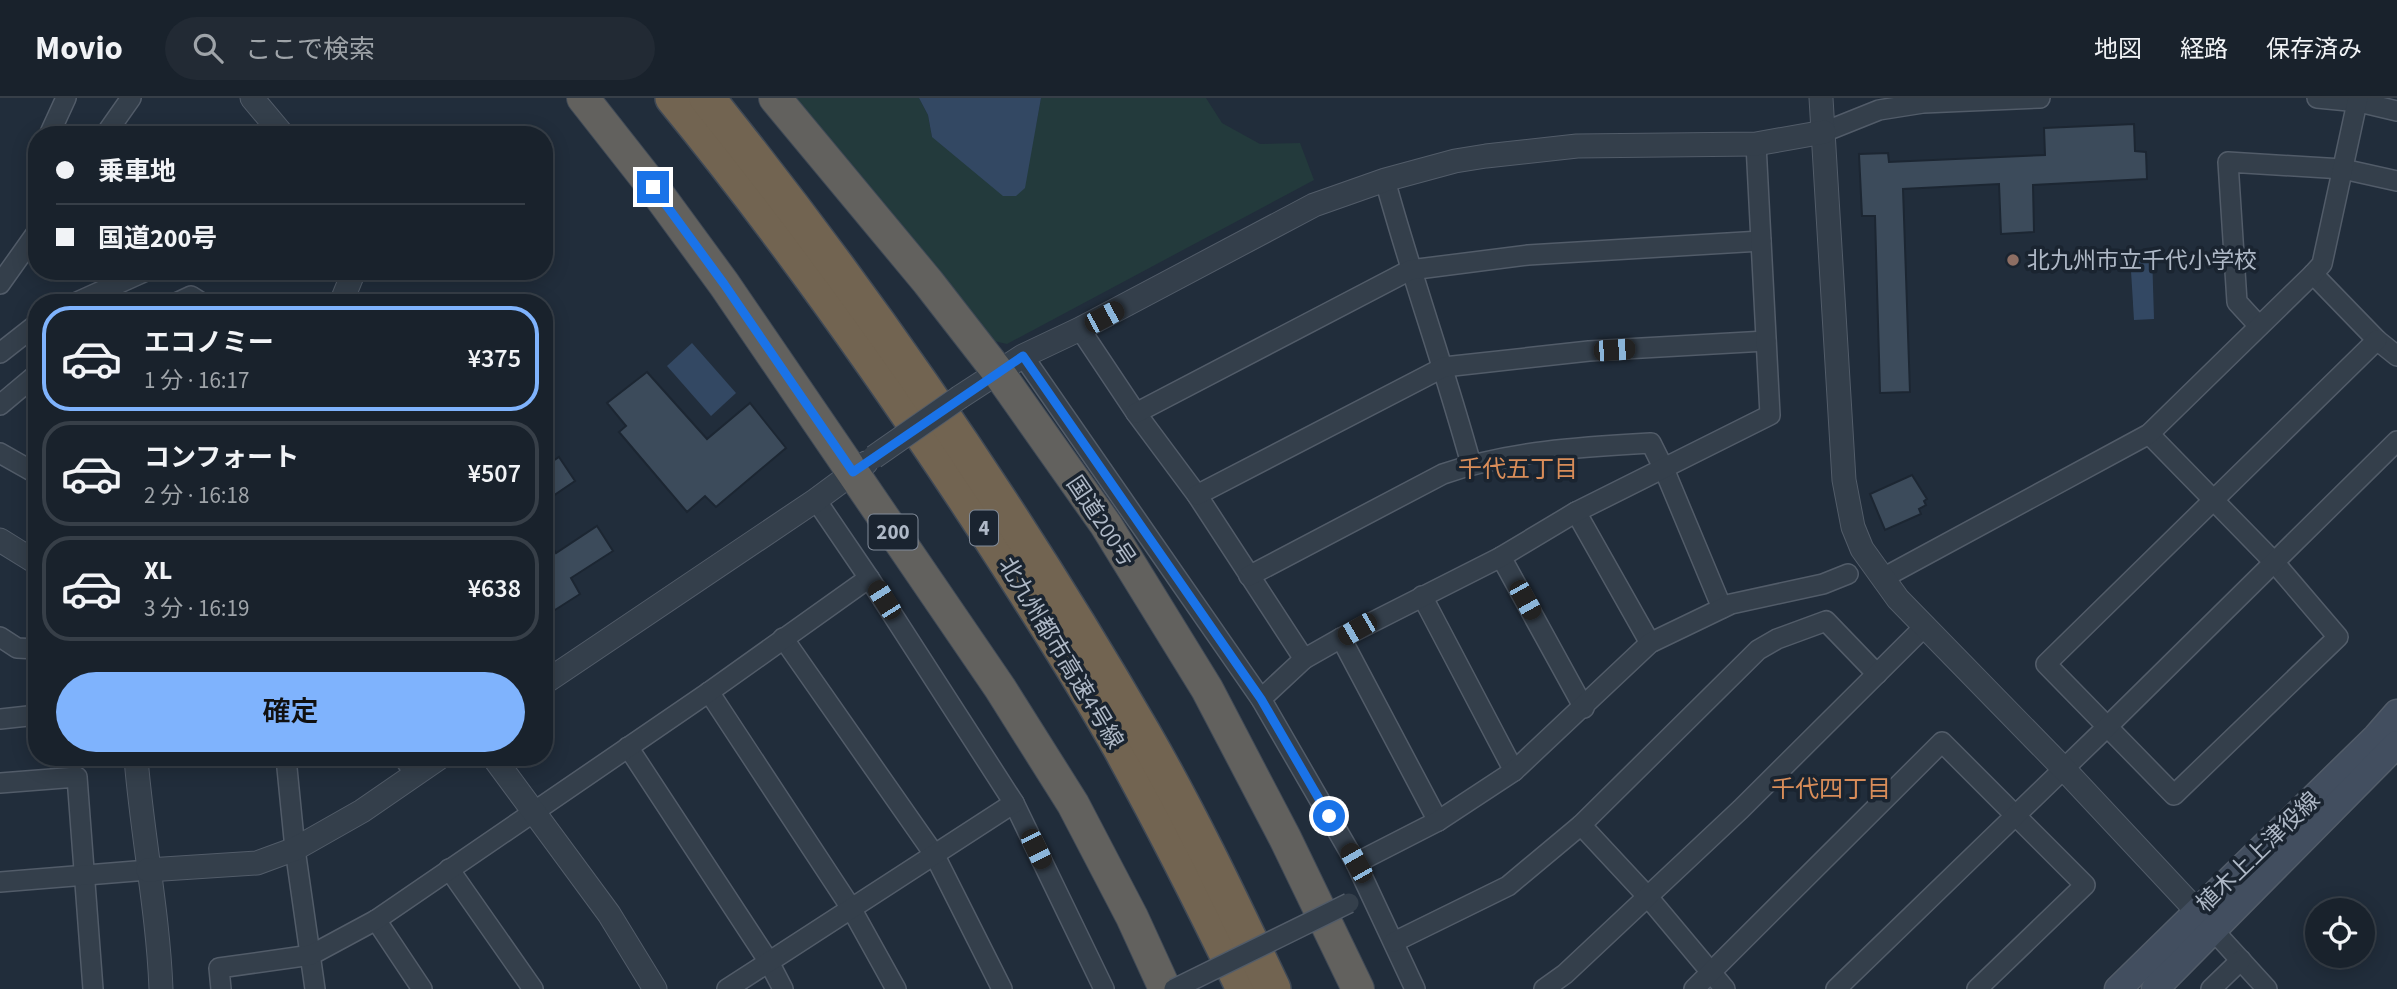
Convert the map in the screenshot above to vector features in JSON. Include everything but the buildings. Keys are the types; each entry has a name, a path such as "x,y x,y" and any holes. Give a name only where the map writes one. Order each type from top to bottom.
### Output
{"highway":[{"name":"200","path":"583,98 863,465 1073,804 1166,989"},
{"name":"北九州都市高速4号線","path":"673,98 819,286 1019,581 1119,746 1202,902 1244,989"},
{"name":"北九州都市高速4号線","path":"707,98 840,271 954,433 1049,579 1144,735 1273,989"},
{"name":"国道200号","path":"775,98 928,282 1010,364 1105,525 1207,689 1285,838 1358,989"}],"main road":[{"name":"植木上上津役線","path":"2155,989 2206,921 2397,713"},
{"name":"植木上上津役線","path":"2118,989 2206,921 2397,744"}],"street":[{"path":"54,126 66,98"},
{"path":"111,126 131,98"},
{"path":"253,98 276,126"},
{"path":"1821,98 1844,480 1853,527 1862,549 1898,599 2064,769 2267,989"},
{"path":"553,677 816,500 1010,364 1314,205 1385,180 1455,161 1577,146 1756,144 1824,131 1879,110 1923,103 2040,98"},
{"path":"2317,98 2358,100 2397,111"},
{"path":"1883,578 2149,434 2313,274 2322,264 2358,100"},
{"path":"1261,699 1304,659 1341,638 1501,557 1576,512 1770,415 1756,144"},
{"path":"2259,326 2237,302 2228,162 2343,169 2397,181"},
{"path":"1385,180 1410,270 1444,367 1471,464"},
{"path":"1136,413 1410,270 1528,255 1761,241"},
{"path":"0,284 28,245"},
{"path":"2313,274 2377,340 2397,356"},
{"path":"95,294 126,280"},
{"path":"1080,329 1136,413 1197,495 1304,659"},
{"path":"0,352 28,331"},
{"path":"2149,434 2211,500 2274,562 2339,637 2174,795 2046,664 2211,500 2377,340"},
{"path":"1197,495 1444,367 1589,351 1766,341"},
{"path":"1010,364 1261,699 1356,863 1415,989"},
{"path":"0,405 28,382"},
{"path":"1836,989 2397,441"},
{"path":"1249,576 1443,474 1471,464 1565,447 1651,443 1722,608"},
{"path":"0,453 28,469"},
{"path":"816,500 1014,803 1104,989"},
{"path":"1576,512 1650,643"},
{"path":"0,540 28,557"},
{"path":"1501,557 1584,708"},
{"path":"1356,863 1438,821 1514,771 1650,643 1731,604 1823,584 1848,574"},
{"path":"220,989 219,968 311,955 376,920 709,692 869,578"},
{"path":"1422,596 1514,771"},
{"path":"1394,942 1508,886 1581,825 1758,650 1777,639 1826,621 1877,674"},
{"path":"1544,989 1565,974 1648,897 1925,626"},
{"path":"0,638 17,648 28,649"},
{"path":"783,638 934,854 1002,989"},
{"path":"1341,638 1438,821"},
{"path":"709,692 851,908 896,989"},
{"path":"0,719 28,716"},
{"path":"1694,989 1942,742 2085,885 1977,989"},
{"path":"628,747 769,962 783,989"},
{"path":"137,766 159,941 161,989"},
{"path":"287,766 295,849 315,989"},
{"path":"0,881 257,863 295,849 362,811 410,766"},
{"path":"500,766 609,914 655,989"},
{"path":"0,783 77,777 93,989"},
{"path":"727,989 1014,803"},
{"path":"1581,825 1648,897 1725,989"},
{"path":"449,869 533,989"},
{"path":"1174,989 1371,893"},
{"path":"376,920 422,989"},
{"path":"2211,989 2241,960"}],"green space":[{"path":"794,98 919,98 928,115 932,137 1036,125 1041,98 1206,98 1222,123 1260,144 1300,143 1314,180 1007,344 994,341"}],"water":[{"path":"919,98 1041,98 1025,188 1016,196 1003,196 932,137 928,115"},
{"path":"2152,253 2154,319 2134,320 2130,254"},
{"path":"692,343 736,393 711,416 667,366"}],"place":[{"name":"北九州市立千代小学校","path":"2013,260"}],"district":[{"name":"千代五丁目","path":"1518,469"},
{"name":"千代四丁目","path":"1831,789"}],"route":[{"path":"653,187 724,284 853,472 1023,356 1261,699 1329,816"}]}
